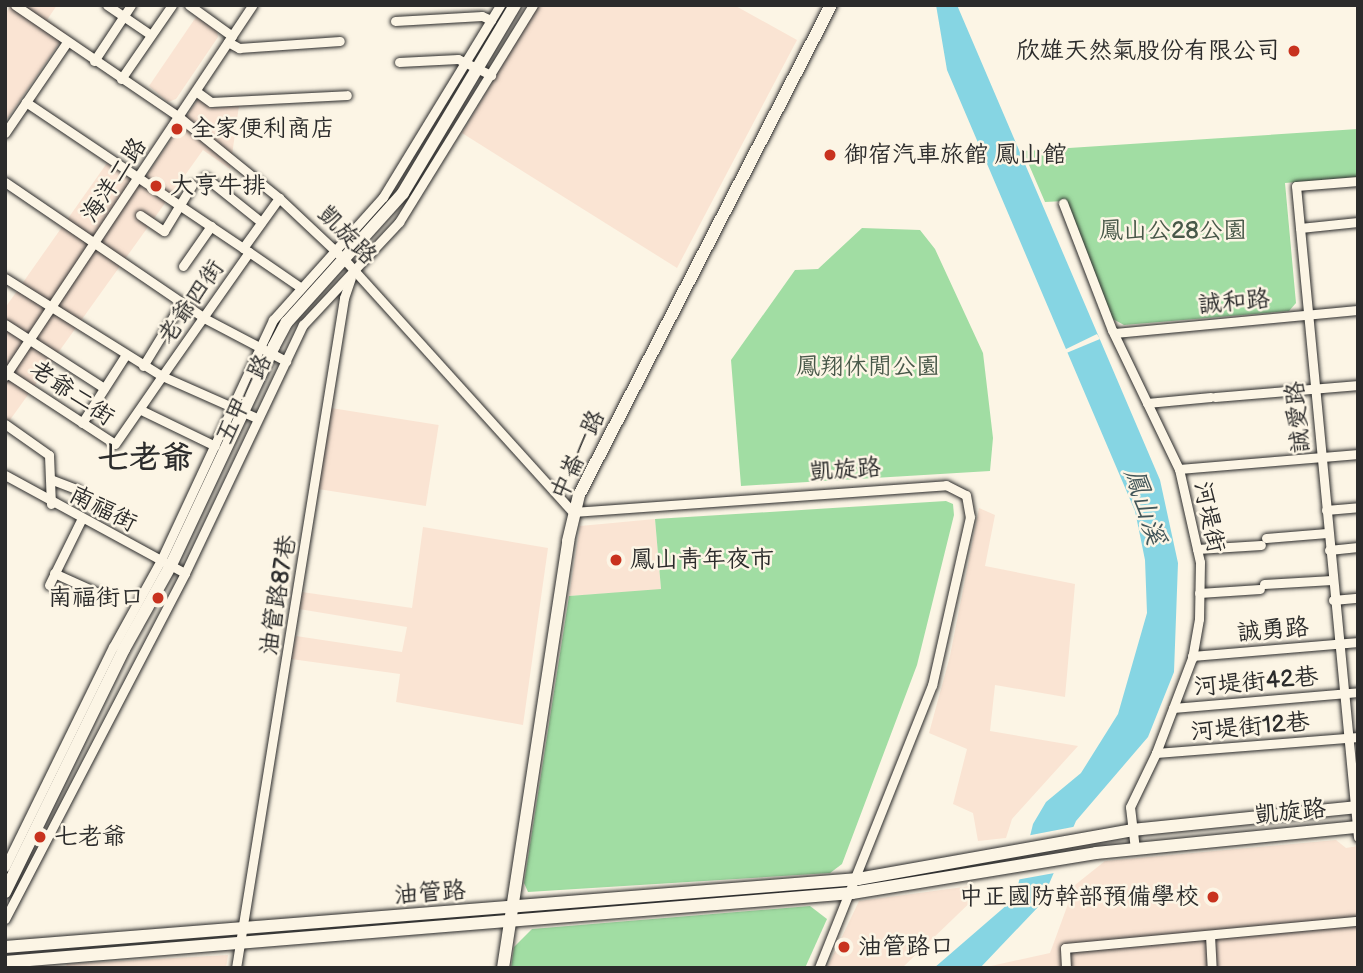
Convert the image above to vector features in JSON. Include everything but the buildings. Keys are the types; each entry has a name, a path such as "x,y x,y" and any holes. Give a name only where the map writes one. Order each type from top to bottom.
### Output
{"street":[{"name":"凱旋路","path":"15,5 179,117 279,198 340,255 573,512 946,485 966,495 970,517 932,685 858,879"},
{"path":"107,5 152,35"},
{"path":"94,61 131,5"},
{"path":"121,79 172,5"},
{"path":"188,5 239,48 340,41"},
{"name":"海洋二路","path":"6,373 197,93 252,5"},
{"name":"五甲一路","path":"264,352 383,197 500,5"},
{"name":"五甲一路","path":"5,892 14,862 166,563 217,447 264,352 273,320 300,287 388,213 515,5"},
{"name":"五甲一路","path":"5,919 14,862 185,573 303,325 399,222 533,5"},
{"name":"中崙一路","path":"503,968 573,512 831,5"},
{"path":"395,21 482,16 491,20"},
{"path":"5,133 67,42"},
{"path":"399,62 466,62 491,75"},
{"path":"197,93 211,102 347,95"},
{"name":"老爺四街","path":"5,278 125,356 162,376 204,318 246,250 26,102"},
{"path":"414,146 439,161"},
{"path":"205,177 261,222"},
{"name":"誠愛路","path":"1358,181 1296,186 1337,644 1343,694 1353,738 1358,837"},
{"path":"5,182 204,318 264,352 286,361"},
{"path":"140,215 164,231 192,186"},
{"path":"279,198 261,222 246,250 300,287"},
{"name":"河堤街","path":"1063,203 1114,333 1179,470 1197,549 1199,593 1192,656 1156,754 1135,791 1130,807 1135,849"},
{"path":"1300,228 1358,222"},
{"path":"183,266 211,226"},
{"name":"油管路87巷","path":"236,968 344,298 354,270"},
{"path":"143,366 182,302"},
{"name":"誠和路","path":"1114,333 1358,310"},
{"path":"5,324 104,388"},
{"path":"82,423 125,356"},
{"name":"老爺二街","path":"6,373 116,444 141,410"},
{"path":"217,447 141,410 162,376 257,418"},
{"path":"1147,402 1358,385"},
{"path":"5,424 49,454 51,504"},
{"path":"1179,470 1358,454"},
{"name":"南福街","path":"5,476 51,504 185,573"},
{"path":"50,479 78,490"},
{"path":"1326,510 1358,507"},
{"path":"48,585 81,520"},
{"path":"1197,549 1327,533"},
{"path":"1329,550 1358,547"},
{"path":"54,573 105,596"},
{"path":"1199,593 1332,580"},
{"path":"1333,600 1358,598"},
{"name":"誠勇路","path":"1192,656 1358,642"},
{"name":"河堤街42巷","path":"1173,708 1358,692"},
{"name":"河堤街12巷","path":"1156,754 1353,738"},
{"name":"凱旋路","path":"858,879 1095,835 1356,807"},
{"name":"凱旋路","path":"852,893 1096,853 1357,827"},
{"path":"819,968 858,879"},
{"name":"油管路","path":"5,962 240,943 858,879"},
{"name":"油管路","path":"5,947 243,927 852,893"},
{"path":"1066,968 1065,948 1358,921"},
{"path":"1210,935 1212,968"}],"shaded area":[{"path":"11,5 57,5 47,20 66,33 5,122 5,14"},
{"path":"538,5 734,5 797,40 677,268 462,133"},
{"path":"196,17 217,31 218,37 176,99 168,102 149,86"},
{"path":"199,98 211,108 239,106 230,169 203,150 5,427 5,308 107,163 140,185"},
{"path":"331,408 439,425 426,506 318,489"},
{"path":"979,508 995,515 985,566 1075,584 1065,697 995,685 990,731 1078,746 1012,819 1006,838 978,841 973,813 953,804 967,749 929,733 950,656"},
{"name":"鳳山青年夜市","path":"655,519 661,590 569,596 580,526"},
{"path":"423,527 548,548 523,725 396,702 400,674 291,659 296,636 402,652 407,627 299,609 302,592 412,608"},
{"name":"中正國防幹部預備學校","path":"1336,840 1346,848 1358,846 1358,968 982,968 1050,953 1075,885 1105,861"},
{"path":"971,886 981,892 902,968 827,968 859,901"},
{"path":"228,955 226,968 65,968 67,964"}],"green space":[{"name":"鳳山公28公園","path":"1358,129 1358,177 1285,183 1296,303 1289,311 1124,325 1111,318 1064,201 1045,202 1023,151"},
{"name":"鳳翔休閒公園","path":"862,228 920,230 935,249 983,353 993,438 990,471 741,486 731,360 795,270 818,269"},
{"path":"946,501 953,504 954,515 917,665 842,864 830,873 528,892 524,883 569,596 661,589 655,519"},
{"path":"810,906 827,919 805,968 511,968 514,947 532,929"}],"water":[{"name":"鳳山溪","path":"936,5 957,5 1160,480 1178,563 1174,672 1148,737 1076,821 1040,905 980,968 934,968 1008,904 1018,885 1033,824 1046,802 1081,773 1118,714 1147,613 1145,560 1135,511 947,70"}],"pier":[{"path":"1097,334 1100,339 1064,354 1062,351"},
{"path":"1078,826 1060,872 1016,880 1026,836"}],"place":[{"name":"欣雄天然氣股份有限公司","path":"1294,51"},
{"name":"全家便利商店","path":"177,129"},
{"name":"御宿汽車旅館 鳳山館","path":"830,155"},
{"name":"大亨牛排","path":"156,186"},
{"name":"鳳山青年夜市","path":"616,560"},
{"name":"南福街口","path":"158,598"},
{"name":"七老爺","path":"40,837"},
{"name":"中正國防幹部預備學校","path":"1213,897"},
{"name":"油管路口","path":"844,947"}],"district":[{"name":"七老爺","path":"145,459"}]}
